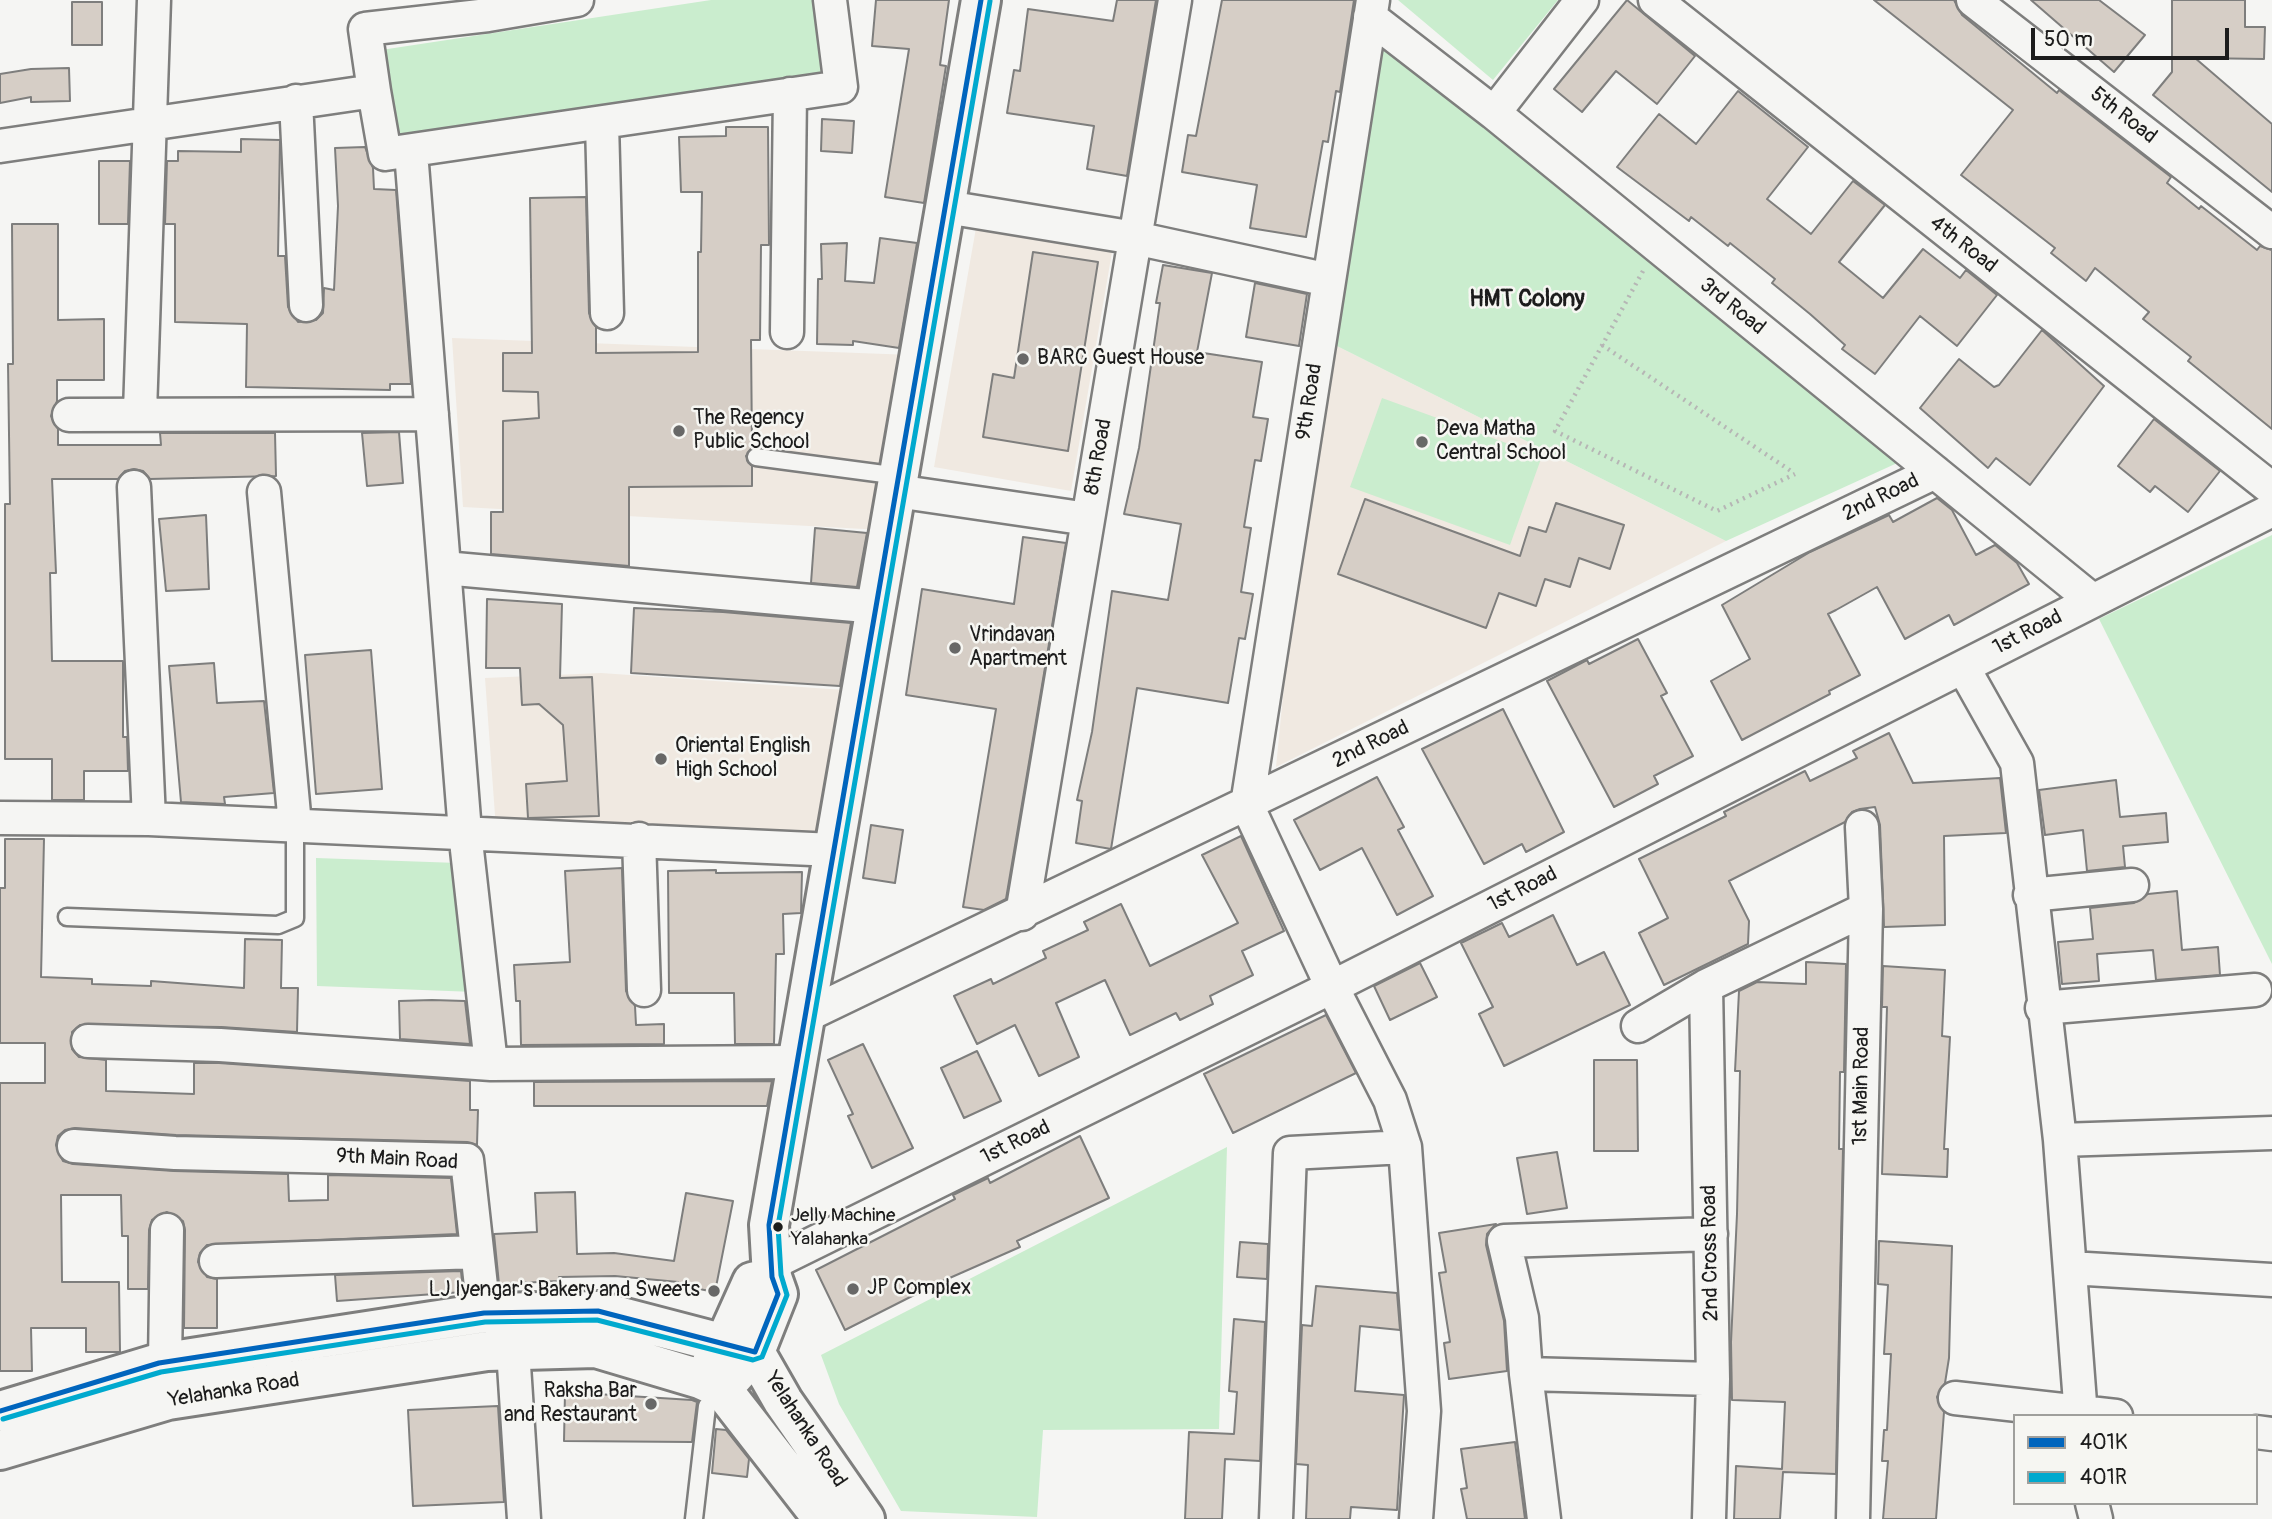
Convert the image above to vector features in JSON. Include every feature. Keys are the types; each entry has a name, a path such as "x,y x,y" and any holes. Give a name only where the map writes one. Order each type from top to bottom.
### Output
{"main road":[{"path":"710,1391 740,1347 752,1282 771,1270 769,1224 981,0"},
{"name":"Yelahanka Road","path":"0,1411 165,1363 484,1313 598,1311 740,1347 783,1401 865,1519"},
{"name":"Yelahanka Road","path":"0,1450 168,1400 487,1351 596,1348 710,1391 823,1519"}],"street":[{"path":"140,412 154,0"},
{"path":"578,0 490,8 365,29 385,154 841,87 830,0"},
{"name":"8th Road","path":"1023,914 1175,0"},
{"path":"1493,113 1582,0"},
{"name":"4th Road","path":"1655,0 2272,489"},
{"name":"5th Road","path":"1973,0 2272,232"},
{"name":"3rd Road","path":"1371,9 1493,113 2092,600"},
{"name":"9th Road","path":"1247,805 1371,9"},
{"path":"0,146 374,91"},
{"path":"787,332 790,94"},
{"path":"296,101 306,305"},
{"path":"601,123 607,313"},
{"path":"411,152 465,832 491,1063"},
{"path":"946,207 1135,238 1329,280"},
{"path":"69,415 140,412 432,414"},
{"name":"2nd Road","path":"805,1016 1023,914 1935,472"},
{"path":"898,483 1088,519"},
{"path":"134,487 149,819"},
{"path":"264,492 295,825"},
{"name":"1st Road","path":"771,1270 2272,510"},
{"path":"444,568 877,607"},
{"path":"1955,1398 2081,1414 2060,1140 2042,1008 2017,763 1963,667"},
{"path":"1247,805 1332,987 1390,1100 1405,1147 1424,1411 1416,1519"},
{"path":"0,818 149,819 639,839 834,850"},
{"name":"1st Main Road","path":"1853,1519 1866,909 1862,827"},
{"path":"639,839 644,990"},
{"path":"2031,895 2132,885"},
{"path":"1638,1026 1706,986 1866,909"},
{"name":"2nd Cross Road","path":"1706,986 1713,1379 1709,1519"},
{"path":"2042,1008 2255,990"},
{"path":"88,1041 220,1045 491,1063 797,1062"},
{"path":"2060,1140 2272,1133"},
{"name":"9th Main Road","path":"74,1146 175,1153 467,1160 484,1313"},
{"path":"1276,1519 1290,1153 1405,1147"},
{"path":"165,1363 167,1230"},
{"path":"1544,1519 1526,1374 1522,1318 1504,1241 1711,1234"},
{"path":"216,1261 477,1252"},
{"path":"2070,1268 2272,1280"},
{"path":"513,1350 524,1519"},
{"path":"1526,1374 1713,1379"}],"lane":[{"path":"756,457 898,483"},
{"path":"67,917 278,925 289,923 295,918 295,825"},
{"path":"694,1519 710,1391"}],"path":[{"path":"1602,345 1795,474 1717,511 1555,431 1602,345 1657,246"}],"shaded area":[{"name":"BARC Guest House","path":"976,228 1112,252 1071,491 934,467"},
{"name":"The Regency Public School","path":"452,338 913,355 882,530 463,507"},
{"name":"Deva Matha Central School","path":"1331,343 1726,541 1276,767 1293,595"},
{"name":"Oriental English High School","path":"601,673 844,690 818,840 496,829 485,678"}],"green space":[{"path":"711,0 821,0 832,75 395,141 381,50"},
{"path":"1398,0 1558,0 1493,80"},
{"path":"1383,45 1906,459 1726,541 1331,343"},
{"path":"1382,398 1542,456 1510,545 1350,487"},
{"path":"2272,535 2272,964 2099,619"},
{"path":"316,858 458,863 475,992 317,986"},
{"path":"1227,1147 1219,1429 1043,1430 1037,1517 901,1511 839,1404 821,1355"}],"building":[{"path":"876,0 949,0 940,65 946,66 924,203 885,197 909,49 872,46"},
{"path":"1117,0 1156,0 1127,176 1087,169 1094,126 1007,113 1014,70 1020,71 1028,9 1113,21"},
{"path":"1222,0 1354,0 1340,92 1336,91 1328,142 1323,141 1306,237 1250,228 1257,185 1182,172 1188,135 1196,136"},
{"path":"1627,0 1695,56 1657,104 1616,71 1582,112 1554,89"},
{"path":"1874,0 1954,0 1962,15 2057,93 2059,90 2171,177 2167,183 2199,209 2201,206 2257,250 2260,246 2272,250 2272,429 2188,361 2191,357 2143,319 2149,312 2095,268 2086,281 2051,253 2055,248 1961,175 2013,110"},
{"path":"2031,0 2099,0 2145,35 2114,72"},
{"path":"2172,0 2245,0 2245,27 2265,27 2264,59 2195,58 2272,124 2272,192 2153,95 2172,72"},
{"path":"72,2 102,2 102,45 72,45"},
{"path":"69,68 70,101 31,102 31,97 0,103 0,74 31,69"},
{"path":"1738,91 1808,147 1767,199 1811,234 1853,181 1885,205 1839,262 1883,298 1923,249 1960,278 1966,270 1997,295 1957,346 1920,316 1875,374 1842,349 1845,345 1772,283 1775,279 1730,243 1728,246 1691,217 1689,221 1617,167 1659,114 1696,144"},
{"path":"822,119 854,121 852,153 821,151"},
{"path":"726,127 768,127 769,245 761,245 760,340 751,340 752,448 746,456 752,466 752,486 629,487 629,566 491,554 491,512 503,512 503,421 539,418 538,392 503,391 503,353 532,353 530,198 586,197 589,313 596,327 596,353 698,352 698,252 701,252 702,192 681,192 679,137 726,136"},
{"path":"241,139 280,140 278,256 285,256 288,307 298,322 316,320 323,313 324,288 334,290 338,206 335,148 365,147 373,168 374,189 396,190 411,384 390,384 390,390 246,387 247,324 175,322 175,224 165,224 167,161 178,161 178,151 241,152"},
{"path":"99,161 130,161 128,224 99,224"},
{"path":"12,224 58,224 58,320 104,319 104,380 57,380 57,401 51,416 58,429 58,445 161,445 160,433 275,433 276,476 150,479 143,471 134,469 125,471 118,479 52,479 56,573 50,573 52,661 123,661 123,737 127,737 128,771 84,771 84,800 52,800 52,759 5,759 5,504 10,504 8,364 13,364"},
{"path":"880,238 917,243 899,348 853,341 853,345 817,344 818,279 822,279 821,244 847,243 845,281 874,283"},
{"path":"1033,252 1098,262 1068,451 983,437 993,374 1014,378"},
{"path":"1163,265 1212,273 1197,352 1262,362 1253,417 1268,419 1261,461 1255,460 1244,527 1251,528 1241,592 1253,594 1245,639 1239,638 1228,703 1137,688 1111,849 1076,843 1082,801 1077,800 1092,732 1112,591 1168,600 1181,524 1124,514 1139,448"},
{"path":"1255,283 1307,294 1299,346 1246,337"},
{"path":"2042,330 2104,386 2030,485 1996,458 1988,468 1920,408 1959,359 1994,387 1999,385"},
{"path":"2154,419 2220,471 2188,512 2155,486 2150,492 2118,466"},
{"path":"399,432 403,483 367,486 362,433"},
{"path":"1937,498 1952,510 1976,555 1995,545 2017,563 2029,584 1954,625 1949,615 1905,639 1877,587 1828,614 1860,675 1829,691 1830,694 1742,740 1711,681 1750,659 1722,605 1810,552 1889,515 1893,522"},
{"path":"1365,499 1520,556 1529,527 1546,532 1556,503 1624,525 1610,569 1579,558 1570,587 1545,579 1536,606 1499,593 1486,628 1338,574"},
{"path":"206,515 209,589 166,591 159,519"},
{"path":"815,528 867,533 857,587 811,583"},
{"path":"1023,537 1066,543 1006,899 984,910 963,907 996,709 906,695 922,589 1014,604"},
{"path":"487,599 562,604 560,678 592,677 599,816 528,818 526,784 567,781 563,725 539,704 522,705 520,668 486,668"},
{"path":"634,608 723,612 851,623 840,686 631,673"},
{"path":"1638,639 1667,693 1661,696 1693,756 1654,776 1658,784 1614,807 1547,681 1587,660 1589,664"},
{"path":"371,650 382,789 316,794 305,655"},
{"path":"214,663 217,703 264,701 274,793 224,797 225,804 181,802 169,666"},
{"path":"1503,709 1564,832 1526,852 1522,844 1484,864 1422,749"},
{"path":"1889,733 1913,783 2000,778 2006,833 1944,836 1945,925 1884,927 1880,825 1875,807 1860,809 1852,812 1845,822 1729,881 1749,921 1748,944 1664,985 1639,933 1668,918 1639,859 1726,816 1724,812 1805,771 1810,781 1857,758 1853,751"},
{"path":"1377,777 1404,827 1398,830 1433,896 1397,915 1362,848 1320,870 1294,820"},
{"path":"2116,780 2120,817 2166,813 2168,842 2123,846 2125,867 2087,871 2083,830 2045,835 2039,790"},
{"path":"871,825 903,830 895,883 863,878"},
{"path":"1241,836 1284,931 1242,951 1253,975 1210,996 1213,1004 1180,1020 1176,1013 1130,1035 1105,980 1056,1003 1079,1057 1039,1076 1015,1025 977,1044 954,996 991,979 993,984 1046,958 1043,951 1088,930 1084,922 1121,904 1150,966 1238,923 1202,855"},
{"path":"5,839 44,839 41,977 92,979 92,984 151,986 151,981 244,988 245,939 282,940 281,988 298,988 297,1032 221,1027 80,1025 72,1032 72,1049 79,1057 106,1060 106,1091 194,1094 194,1063 219,1063 470,1081 470,1110 478,1110 477,1145 467,1142 176,1135 75,1128 65,1130 58,1136 56,1145 63,1161 174,1171 288,1174 289,1201 328,1200 328,1175 451,1178 457,1234 207,1245 200,1253 198,1262 207,1277 217,1279 217,1328 184,1328 183,1221 167,1212 152,1220 149,1230 148,1289 128,1289 128,1236 122,1236 121,1195 61,1195 62,1282 119,1282 120,1352 86,1352 86,1328 31,1328 32,1371 0,1371 0,1083 45,1083 45,1043 0,1043 0,888 5,888"},
{"path":"622,868 626,991 635,1006 636,1025 664,1024 664,1044 521,1045 520,1001 516,1001 514,965 570,962 565,871"},
{"path":"716,870 716,873 802,872 801,913 783,914 784,954 776,954 774,1044 735,1044 734,993 669,993 668,871"},
{"path":"2177,891 2182,950 2218,947 2220,975 2156,980 2153,950 2097,954 2099,981 2062,984 2058,942 2093,939 2090,908 2134,903 2148,894"},
{"path":"1553,915 1577,965 1604,952 1630,1005 1504,1066 1479,1014 1493,1007 1461,943 1502,923 1509,937"},
{"path":"1806,962 1846,964 1844,1072 1840,1072 1839,1149 1843,1149 1836,1474 1783,1472 1780,1519 1734,1519 1736,1466 1782,1469 1785,1402 1732,1400 1731,1342 1740,1071 1735,1071 1739,991 1757,982 1806,984"},
{"path":"1420,963 1437,997 1390,1020 1374,986"},
{"path":"1883,966 1945,970 1942,1036 1950,1037 1944,1149 1948,1149 1947,1177 1882,1174 1887,1007 1882,1007"},
{"path":"399,1001 465,1001 470,1044 400,1039"},
{"path":"1326,1015 1356,1073 1233,1133 1204,1074"},
{"path":"863,1044 913,1148 872,1168 848,1116 853,1114 828,1060"},
{"path":"977,1051 1001,1101 964,1118 941,1068"},
{"path":"1594,1060 1637,1060 1638,1151 1594,1151"},
{"path":"772,1081 767,1106 534,1106 534,1082"},
{"path":"1080,1136 1109,1198 1017,1241 1020,1247 936,1284 845,1330 816,1270 955,1199 953,1195 988,1178 990,1183"},
{"path":"1557,1152 1567,1208 1527,1214 1517,1158"},
{"path":"575,1192 577,1254 614,1253 674,1261 686,1193 733,1201 715,1292 678,1285 678,1282 615,1276 559,1277 559,1281 499,1284 494,1234 537,1232 535,1193"},
{"path":"1496,1224 1487,1234 1486,1245 1504,1321 1507,1371 1449,1379 1444,1343 1450,1342 1439,1273 1446,1272 1439,1233"},
{"path":"1879,1241 1952,1246 1949,1358 1945,1383 1937,1397 1944,1412 1936,1519 1883,1519 1888,1461 1882,1461 1884,1430 1887,1430 1891,1354 1884,1354 1888,1285 1878,1284"},
{"path":"1240,1242 1268,1244 1267,1279 1237,1277"},
{"path":"461,1271 463,1292 337,1301 335,1275"},
{"path":"1316,1286 1397,1293 1400,1330 1360,1326 1355,1391 1404,1395 1397,1510 1351,1507 1350,1519 1306,1519 1308,1465 1296,1464 1302,1325 1312,1326"},
{"path":"1234,1319 1265,1322 1260,1461 1225,1459 1222,1519 1185,1519 1189,1432 1234,1434 1237,1392 1229,1391"},
{"path":"565,1392 692,1400 697,1402 692,1442 564,1441"},
{"path":"498,1406 504,1502 413,1506 408,1410"},
{"path":"716,1429 726,1430 749,1459 747,1477 712,1473"},
{"path":"1515,1442 1525,1519 1467,1519 1461,1489 1467,1488 1461,1449"}],"transit line":[{"name":"401K","path":"0,1411 159,1363 484,1313 598,1311 755,1352 778,1294 772,1277 769,1225 981,0"},
{"name":"401R","path":"3,1419 161,1372 485,1322 597,1320 753,1360 762,1357 787,1295 781,1275 778,1226 990,1"}],"place":[{"name":"BARC Guest House","path":"1023,359"},
{"name":"The Regency Public School","path":"679,431"},
{"name":"Deva Matha Central School","path":"1422,442"},
{"name":"Vrindavan Apartment","path":"955,648"},
{"name":"Oriental English High School","path":"661,759"},
{"name":"Jelly Machine Yalahanka","path":"778,1227"},
{"name":"JP Complex","path":"853,1289"},
{"name":"LJ Iyengar's Bakery and Sweets","path":"714,1291"},
{"name":"Raksha Bar and Restaurant","path":"651,1404"}],"district":[{"name":"HMT Colony","path":"1527,300"}]}
